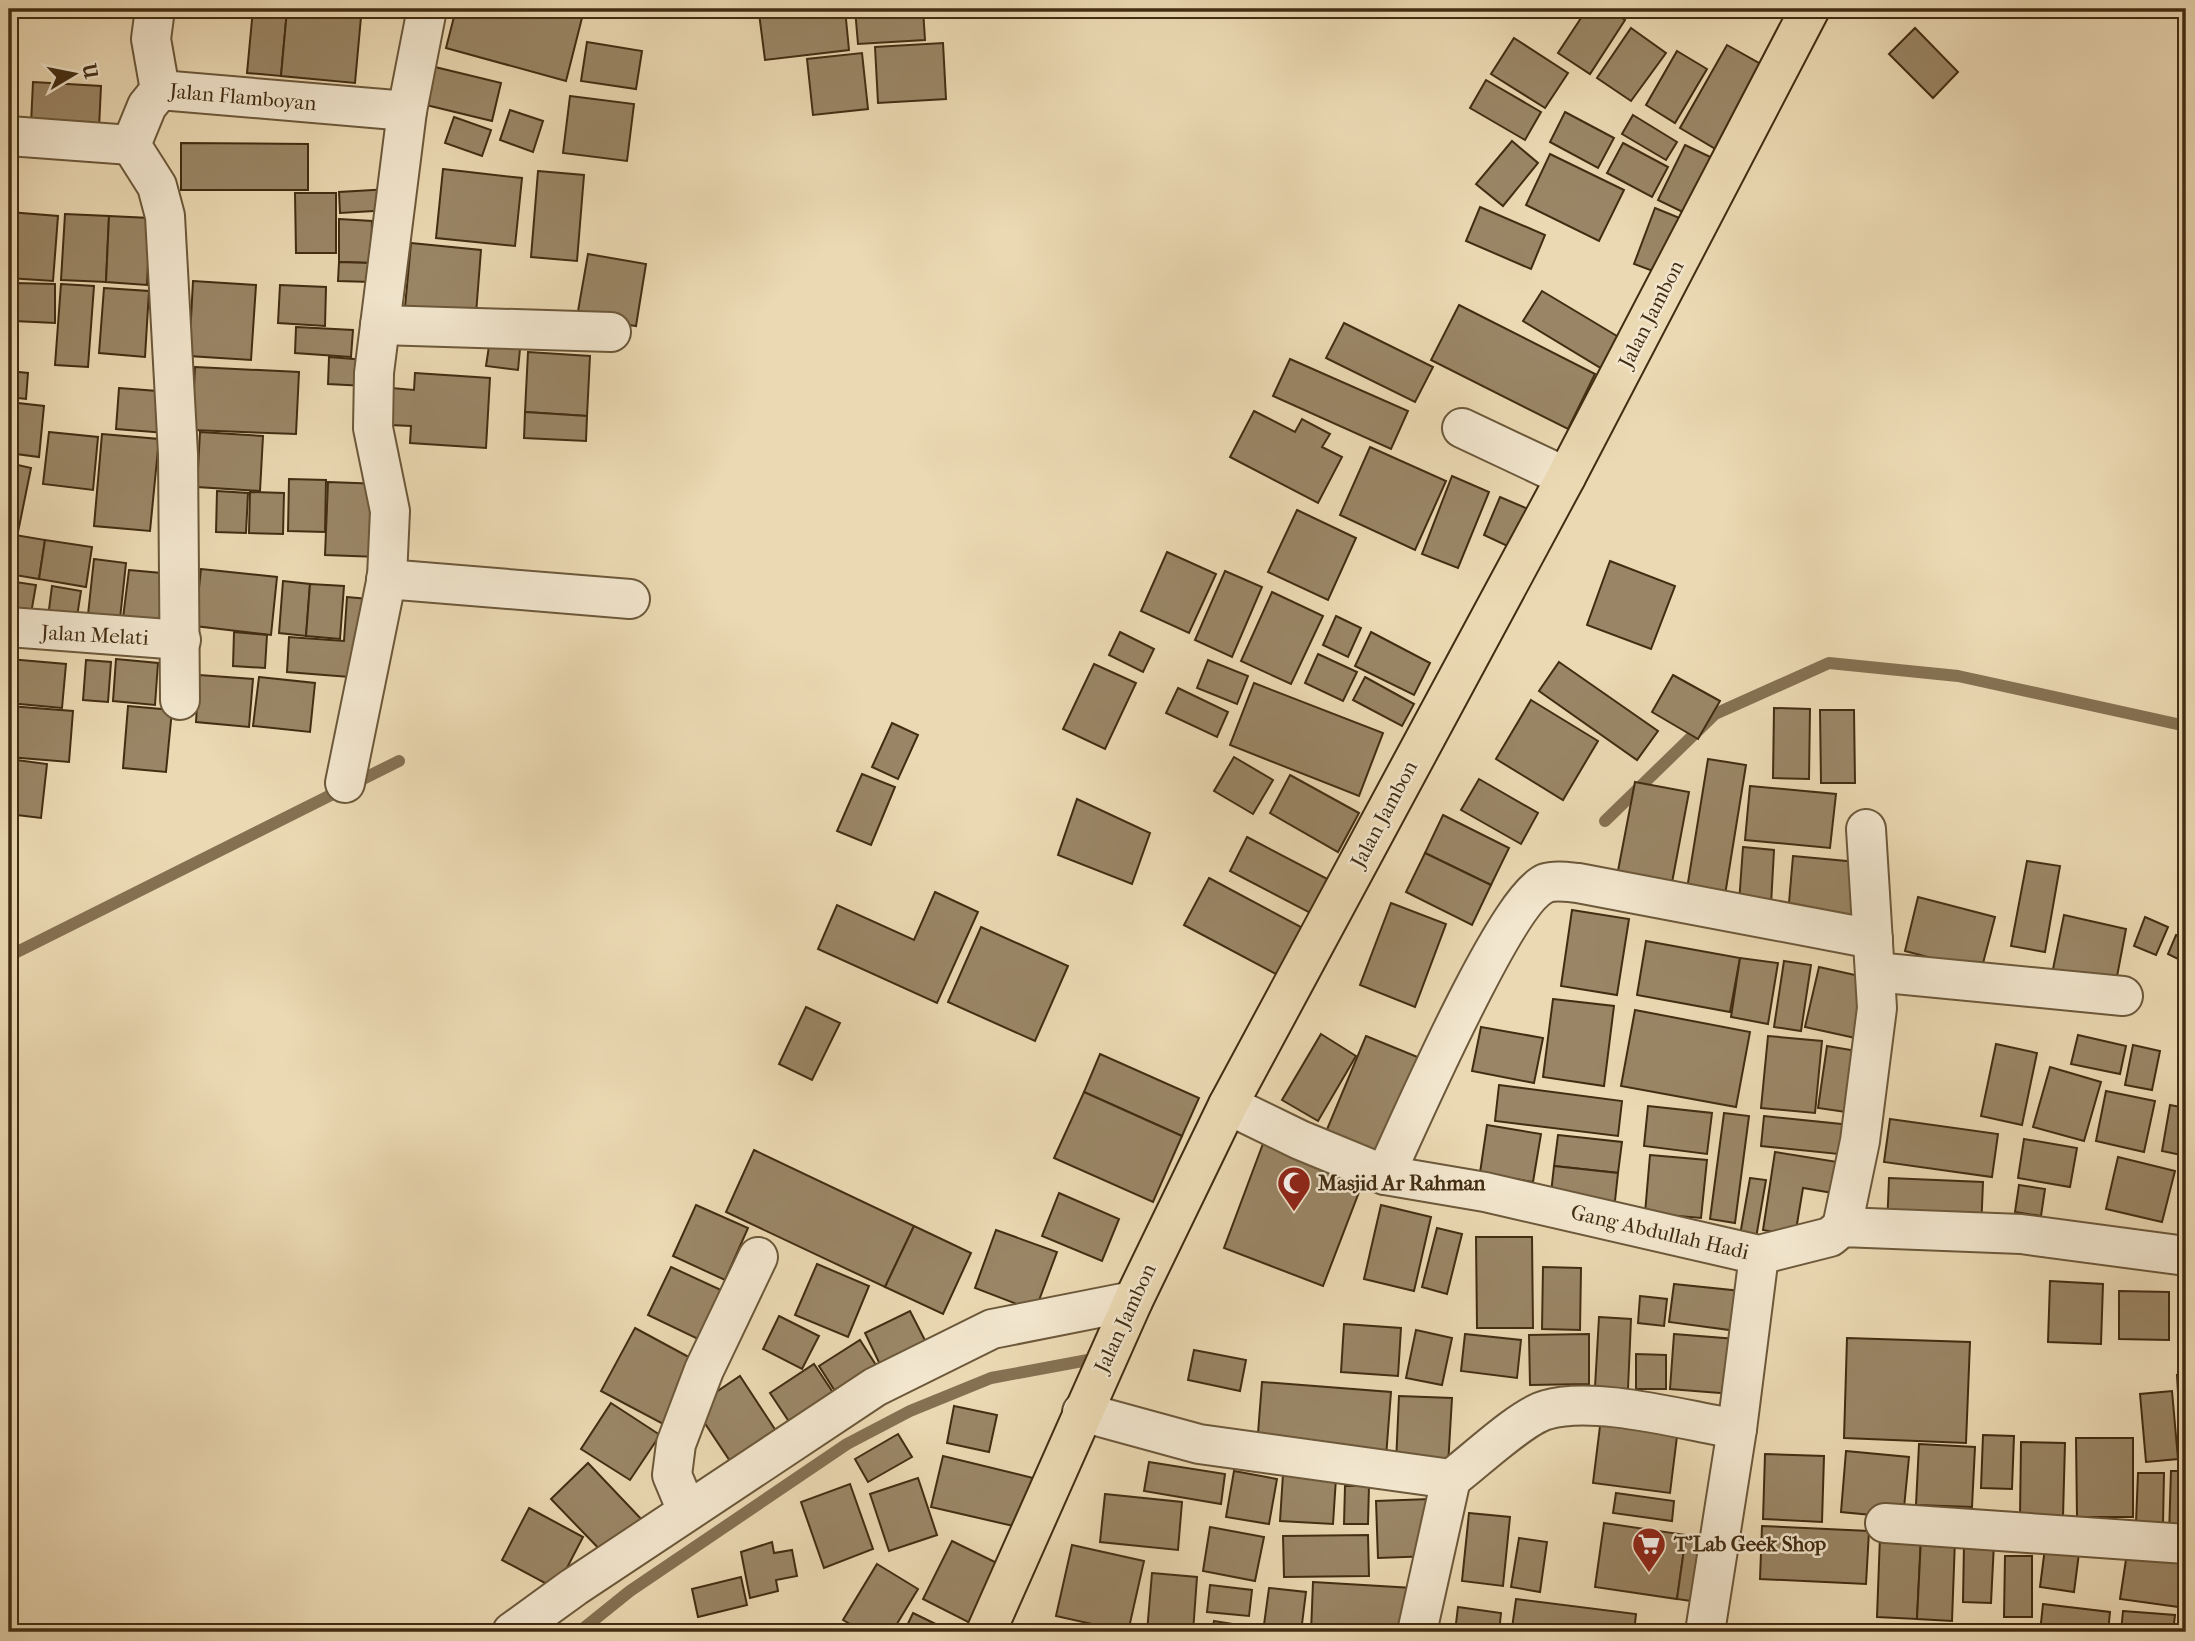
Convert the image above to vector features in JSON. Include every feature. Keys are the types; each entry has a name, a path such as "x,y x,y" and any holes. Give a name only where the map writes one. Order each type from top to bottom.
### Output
{"main road":[{"name":"Jalan Jambon","path":"986,1632 1082,1412 1228,1105 1566,477 1805,11"}],"street":[{"path":"155,9 151,39 160,90"},
{"path":"345,783 387,579 390,511 376,447 372,403 407,111 427,9"},
{"name":"Jalan Flamboyan","path":"131,145 147,106 160,90 407,111"},
{"path":"9,136 131,145 157,186 165,216 178,454 180,700"},
{"path":"380,325 611,332"},
{"path":"1462,428 1566,477"},
{"path":"387,579 631,599"},
{"name":"Jalan Melati","path":"9,628 181,640"},
{"path":"1842,1227 1860,1141 1877,1008 1866,829"},
{"path":"1385,1175 1486,966 1529,897 1545,883 1578,883 1874,955 2123,996"},
{"name":"Gang Abdullah Hadi","path":"1228,1105 1300,1140 1385,1175 1485,1192 1759,1255 1830,1237 1842,1227 2021,1234 2186,1256"},
{"path":"1705,1632 1737,1429 1759,1255"},
{"path":"687,1511 671,1475 676,1444 704,1370 758,1257"},
{"path":"512,1632 687,1511 875,1387 992,1329 1133,1301"},
{"path":"1417,1632 1451,1479 1529,1419 1545,1410 1566,1406 1608,1407 1737,1429"},
{"path":"1082,1412 1199,1444 1451,1479"},
{"path":"1885,1523 2186,1544"}],"building":[{"path":"253,9 287,10 281,76 247,73"},
{"path":"456,9 584,10 566,81 446,48"},
{"path":"792,9 845,9 849,50 765,60 759,13"},
{"path":"855,9 923,9 925,40 858,44"},
{"path":"1587,9 1608,9 1625,20 1590,74 1558,53"},
{"path":"1624,9 1644,9 1637,18"},
{"path":"287,10 361,17 355,83 281,76"},
{"path":"1631,28 1666,53 1631,101 1597,78"},
{"path":"1915,28 1958,72 1933,98 1889,54"},
{"path":"1514,38 1568,73 1545,108 1491,74"},
{"path":"587,42 642,51 636,89 581,81"},
{"path":"943,43 946,99 878,103 875,47"},
{"path":"1727,45 1766,67 1719,151 1680,128"},
{"path":"1677,51 1707,69 1675,123 1646,105"},
{"path":"862,53 868,109 813,115 807,59"},
{"path":"431,66 501,83 492,121 422,104"},
{"path":"1486,80 1541,112 1525,140 1470,108"},
{"path":"33,82 101,86 99,128 31,124"},
{"path":"570,96 634,104 627,161 563,153"},
{"path":"510,110 543,121 533,152 500,140"},
{"path":"1565,112 1614,138 1598,168 1550,142"},
{"path":"1633,115 1677,142 1666,160 1622,134"},
{"path":"454,117 491,130 482,156 445,143"},
{"path":"1512,141 1538,163 1503,206 1476,184"},
{"path":"181,143 308,144 308,190 181,190"},
{"path":"1623,143 1668,167 1652,197 1607,173"},
{"path":"1685,145 1723,163 1695,218 1658,200"},
{"path":"1550,154 1624,190 1599,241 1526,205"},
{"path":"443,169 522,178 515,246 436,238"},
{"path":"538,171 584,175 577,261 531,257"},
{"path":"390,189 391,210 340,213 339,192"},
{"path":"295,193 336,193 336,253 296,253"},
{"path":"1480,207 1545,235 1531,269 1466,241"},
{"path":"1655,208 1682,219 1661,274 1634,264"},
{"path":"9,212 58,216 53,281 9,278"},
{"path":"65,214 109,216 106,282 61,280"},
{"path":"109,216 150,218 147,285 106,282"},
{"path":"339,219 372,221 371,263 339,262"},
{"path":"411,243 481,250 476,314 405,307"},
{"path":"588,254 646,264 636,326 577,317"},
{"path":"339,262 371,263 371,282 338,281"},
{"path":"193,281 256,285 251,360 189,356"},
{"path":"15,283 55,284 55,323 14,321"},
{"path":"61,284 94,286 88,367 55,365"},
{"path":"280,285 326,287 325,326 278,323"},
{"path":"104,288 149,291 145,357 99,353"},
{"path":"1542,291 1622,339 1604,370 1523,321"},
{"path":"1459,305 1595,374 1568,429 1431,360"},
{"path":"1344,323 1433,367 1415,402 1326,358"},
{"path":"296,327 353,330 351,357 295,353"},
{"path":"489,346 520,349 518,370 486,366"},
{"path":"528,352 590,356 587,416 525,412"},
{"path":"329,357 366,360 365,386 328,384"},
{"path":"1290,359 1408,411 1391,449 1273,396"},
{"path":"195,367 299,372 296,434 192,430"},
{"path":"9,371 28,373 26,399 9,397"},
{"path":"415,373 490,378 486,448 410,443 411,426 390,425 392,388 414,390"},
{"path":"119,388 170,392 166,433 116,429"},
{"path":"9,402 44,406 39,457 9,453"},
{"path":"1254,411 1295,432 1302,419 1330,434 1322,447 1342,457 1318,503 1230,457"},
{"path":"525,412 587,416 586,441 524,438"},
{"path":"49,432 98,437 93,490 43,484"},
{"path":"200,432 263,436 260,491 197,487"},
{"path":"102,434 159,439 150,531 94,526"},
{"path":"1370,447 1446,481 1415,550 1340,515"},
{"path":"9,463 31,468 18,532 9,530"},
{"path":"1452,476 1489,492 1458,568 1422,554"},
{"path":"289,479 326,480 325,532 288,531"},
{"path":"328,482 382,484 379,557 325,555"},
{"path":"217,491 248,493 246,533 216,532"},
{"path":"250,492 284,493 283,534 249,533"},
{"path":"1500,497 1535,512 1518,551 1484,535"},
{"path":"1297,510 1356,538 1328,600 1268,572"},
{"path":"9,534 45,540 39,579 9,574"},
{"path":"45,540 92,547 86,587 39,579"},
{"path":"1167,552 1216,574 1189,633 1141,611"},
{"path":"94,559 126,563 119,628 87,624"},
{"path":"1610,561 1675,586 1651,649 1587,625"},
{"path":"201,569 277,577 271,635 195,626"},
{"path":"129,570 172,574 165,631 122,626"},
{"path":"1225,571 1262,587 1232,657 1195,640"},
{"path":"9,581 36,585 30,619 9,616"},
{"path":"283,581 310,584 306,636 279,633"},
{"path":"310,584 344,586 340,639 306,636"},
{"path":"52,586 81,591 75,629 47,625"},
{"path":"1272,592 1323,616 1291,684 1241,661"},
{"path":"347,597 368,599 362,678 287,672 289,637 344,641"},
{"path":"1336,616 1361,628 1348,657 1323,645"},
{"path":"234,632 267,635 265,668 233,666"},
{"path":"1120,632 1154,649 1143,672 1109,655"},
{"path":"1371,632 1430,663 1414,695 1355,666"},
{"path":"1318,654 1357,672 1343,701 1305,683"},
{"path":"9,659 66,664 62,708 9,703"},
{"path":"116,659 158,663 155,705 113,701"},
{"path":"86,660 111,662 108,702 83,700"},
{"path":"1208,660 1248,676 1237,704 1197,688"},
{"path":"1559,662 1658,731 1637,760 1539,691"},
{"path":"1094,664 1136,683 1105,749 1063,729"},
{"path":"199,675 253,679 249,727 196,722"},
{"path":"1673,675 1720,701 1698,739 1652,712"},
{"path":"259,677 315,683 310,732 253,726"},
{"path":"1365,677 1414,704 1402,726 1353,700"},
{"path":"1254,683 1383,733 1359,796 1230,745"},
{"path":"1178,688 1228,712 1217,737 1166,713"},
{"path":"1531,700 1598,741 1563,800 1496,759"},
{"path":"9,706 73,711 69,762 9,757"},
{"path":"128,706 172,710 166,772 123,768"},
{"path":"1774,708 1810,709 1809,779 1773,778"},
{"path":"1820,710 1854,710 1855,783 1821,783"},
{"path":"892,723 918,735 898,779 872,767"},
{"path":"1234,757 1273,780 1253,814 1214,791"},
{"path":"9,759 47,764 41,818 9,814"},
{"path":"1708,759 1746,765 1725,895 1687,889"},
{"path":"862,774 895,787 871,845 837,831"},
{"path":"1290,775 1359,813 1338,852 1270,813"},
{"path":"1479,779 1538,813 1521,844 1461,810"},
{"path":"1635,782 1689,792 1671,888 1617,876"},
{"path":"1750,786 1836,794 1830,848 1745,840"},
{"path":"1077,799 1150,833 1132,884 1058,855"},
{"path":"1443,815 1509,848 1491,885 1425,853"},
{"path":"1247,837 1335,883 1318,917 1230,871"},
{"path":"1743,847 1774,850 1771,905 1739,903"},
{"path":"1425,853 1491,885 1472,925 1406,892"},
{"path":"1793,856 1857,862 1852,920 1788,914"},
{"path":"2027,861 2060,866 2045,952 2011,946"},
{"path":"1209,878 1314,934 1289,981 1184,925"},
{"path":"935,892 978,912 937,1003 818,949 837,905 914,940"},
{"path":"1918,897 1995,917 1981,971 1905,951"},
{"path":"1391,903 1446,924 1415,1007 1360,985"},
{"path":"1572,910 1629,919 1617,995 1561,986"},
{"path":"2064,915 2126,929 2115,987 2052,974"},
{"path":"2145,917 2168,927 2156,955 2134,946"},
{"path":"981,927 1068,966 1035,1041 948,1002"},
{"path":"2176,935 2186,939 2186,963 2168,954"},
{"path":"1646,941 1740,958 1730,1012 1637,995"},
{"path":"1740,958 1778,963 1768,1024 1731,1017"},
{"path":"1784,961 1811,965 1801,1031 1774,1027"},
{"path":"1819,967 1873,979 1860,1039 1805,1027"},
{"path":"1553,999 1614,1006 1604,1086 1543,1077"},
{"path":"806,1007 840,1023 812,1080 779,1064"},
{"path":"1635,1010 1750,1032 1736,1107 1621,1086"},
{"path":"1481,1027 1543,1038 1534,1083 1472,1071"},
{"path":"1321,1034 1356,1056 1318,1121 1282,1100"},
{"path":"2078,1035 2126,1046 2120,1074 2071,1064"},
{"path":"1366,1036 1420,1058 1378,1162 1323,1139"},
{"path":"1768,1036 1822,1041 1815,1113 1761,1108"},
{"path":"1996,1044 2037,1053 2022,1125 1981,1116"},
{"path":"2133,1045 2160,1051 2152,1090 2125,1085"},
{"path":"1827,1046 1869,1053 1860,1114 1818,1108"},
{"path":"1100,1054 1199,1098 1182,1136 1084,1092"},
{"path":"2186,1055 2186,1097 2179,1096"},
{"path":"2050,1067 2101,1082 2084,1141 2033,1127"},
{"path":"1499,1085 1622,1101 1618,1136 1495,1121"},
{"path":"2106,1091 2155,1101 2144,1152 2096,1141"},
{"path":"1084,1092 1182,1136 1153,1202 1054,1158"},
{"path":"2170,1105 2186,1108 2186,1156 2162,1151"},
{"path":"1648,1106 1712,1113 1707,1154 1644,1146"},
{"path":"1724,1113 1749,1116 1735,1223 1710,1219"},
{"path":"1764,1116 1851,1125 1848,1155 1761,1146"},
{"path":"1890,1119 1998,1134 1992,1177 1884,1162"},
{"path":"1487,1125 1541,1134 1533,1182 1480,1173"},
{"path":"1558,1135 1622,1142 1618,1173 1554,1166"},
{"path":"2024,1139 2077,1148 2070,1187 2018,1178"},
{"name":"Masjid Ar Rahman","path":"1264,1141 1364,1179 1323,1286 1224,1248"},
{"path":"754,1150 914,1226 885,1287 726,1212"},
{"path":"1775,1152 1850,1164 1845,1195 1803,1188 1795,1236 1763,1230"},
{"path":"1650,1155 1707,1160 1701,1218 1645,1213"},
{"path":"2118,1157 2175,1171 2162,1222 2106,1209"},
{"path":"1554,1166 1618,1173 1614,1210 1550,1202"},
{"path":"1750,1178 1766,1180 1756,1238 1740,1235"},
{"path":"1889,1178 1983,1182 1981,1231 1887,1228"},
{"path":"2019,1185 2045,1189 2041,1216 2015,1212"},
{"path":"1059,1193 1119,1219 1102,1261 1042,1236"},
{"path":"696,1205 748,1228 725,1280 673,1256"},
{"path":"1381,1205 1431,1217 1414,1291 1364,1279"},
{"path":"2183,1205 2186,1205 2186,1243 2180,1242"},
{"path":"914,1226 971,1253 943,1314 885,1287"},
{"path":"1437,1228 1462,1234 1447,1294 1422,1287"},
{"path":"996,1230 1057,1252 1035,1311 975,1288"},
{"path":"1476,1237 1532,1237 1533,1328 1477,1328"},
{"path":"817,1264 869,1286 848,1337 795,1315"},
{"path":"671,1267 721,1290 698,1339 648,1315"},
{"path":"1543,1267 1581,1268 1580,1330 1542,1329"},
{"path":"2050,1281 2103,1284 2101,1344 2048,1342"},
{"path":"1674,1284 1741,1291 1737,1331 1669,1322"},
{"path":"2119,1291 2169,1292 2169,1340 2119,1339"},
{"path":"1640,1296 1667,1299 1664,1326 1638,1323"},
{"path":"910,1311 931,1352 885,1375 865,1333"},
{"path":"779,1316 819,1336 802,1369 763,1349"},
{"path":"1599,1317 1631,1319 1628,1389 1595,1387"},
{"path":"1344,1324 1401,1328 1398,1376 1341,1372"},
{"path":"635,1328 698,1362 665,1425 601,1391"},
{"path":"1416,1330 1452,1338 1442,1385 1406,1378"},
{"path":"1465,1334 1521,1340 1517,1378 1461,1371"},
{"path":"1589,1334 1589,1384 1530,1385 1529,1335"},
{"path":"1674,1334 1736,1339 1732,1394 1670,1389"},
{"path":"1847,1338 1970,1342 1966,1443 1844,1438"},
{"path":"860,1340 883,1376 842,1402 819,1366"},
{"path":"1194,1350 1246,1360 1240,1391 1188,1380"},
{"path":"1636,1354 1666,1355 1666,1389 1636,1389"},
{"path":"814,1364 838,1400 794,1429 770,1393"},
{"path":"2186,1374 2186,1429 2180,1429 2177,1375"},
{"path":"740,1376 780,1437 734,1467 694,1407"},
{"path":"1262,1382 1391,1392 1386,1457 1257,1446"},
{"path":"2172,1391 2178,1459 2146,1462 2140,1394"},
{"path":"1399,1396 1452,1398 1448,1466 1396,1463"},
{"path":"611,1403 660,1435 630,1480 581,1449"},
{"path":"954,1406 997,1415 989,1452 947,1443"},
{"path":"1601,1418 1678,1428 1670,1493 1593,1483"},
{"path":"898,1434 912,1457 868,1482 855,1459"},
{"path":"1983,1435 2014,1436 2012,1489 1981,1488"},
{"path":"2076,1438 2133,1438 2133,1517 2077,1517"},
{"path":"2021,1442 2065,1443 2063,1517 2020,1517"},
{"path":"1919,1444 1975,1447 1972,1507 1916,1505"},
{"path":"1846,1451 1909,1457 1903,1518 1841,1512"},
{"path":"1765,1454 1824,1456 1822,1522 1763,1519"},
{"path":"943,1456 1033,1478 1022,1528 931,1507"},
{"path":"1149,1462 1225,1474 1221,1504 1144,1491"},
{"path":"588,1463 644,1522 607,1557 551,1499"},
{"path":"1234,1471 1277,1479 1269,1524 1226,1517"},
{"path":"2171,1471 2186,1471 2186,1535 2169,1535"},
{"path":"2138,1473 2164,1473 2163,1524 2136,1523"},
{"path":"1283,1474 1336,1478 1333,1524 1280,1521"},
{"path":"918,1478 937,1535 889,1551 870,1494"},
{"path":"850,1484 873,1549 824,1568 801,1502"},
{"path":"1345,1486 1369,1486 1368,1524 1344,1524"},
{"path":"1616,1493 1674,1501 1672,1521 1613,1513"},
{"path":"1105,1494 1182,1502 1178,1550 1100,1542"},
{"path":"1430,1499 1432,1556 1378,1558 1376,1501"},
{"path":"529,1508 583,1537 556,1589 502,1560"},
{"path":"1469,1513 1510,1517 1503,1586 1462,1581"},
{"path":"1604,1523 1686,1535 1677,1599 1595,1587"},
{"path":"1762,1526 1869,1531 1866,1584 1760,1579"},
{"path":"1210,1527 1264,1537 1255,1581 1203,1571"},
{"path":"1368,1535 1369,1576 1284,1577 1283,1536"},
{"path":"1686,1535 1714,1539 1705,1603 1677,1599"},
{"path":"1880,1536 1921,1538 1917,1619 1877,1617"},
{"path":"1519,1538 1547,1542 1540,1592 1511,1587"},
{"path":"1921,1538 1955,1539 1952,1621 1917,1619"},
{"path":"952,1541 1003,1566 974,1625 923,1599"},
{"path":"772,1542 774,1553 792,1550 797,1576 776,1580 778,1591 750,1598 741,1552"},
{"path":"1964,1543 1994,1543 1991,1603 1963,1602"},
{"path":"1072,1545 1144,1561 1128,1632 1056,1616"},
{"path":"2045,1548 2079,1553 2074,1592 2040,1587"},
{"path":"2127,1553 2186,1562 2186,1608 2120,1599"},
{"path":"2005,1556 2032,1556 2032,1617 2004,1617"},
{"path":"877,1564 918,1589 892,1632 864,1632 843,1620"},
{"path":"1152,1573 1197,1577 1193,1632 1147,1632"},
{"path":"741,1577 747,1605 698,1617 692,1589"},
{"path":"1313,1582 1413,1588 1411,1632 1311,1632"},
{"path":"1210,1585 1252,1590 1249,1616 1207,1612"},
{"path":"1269,1588 1306,1592 1301,1632 1263,1632"},
{"path":"1516,1599 1636,1614 1634,1632 1548,1632 1512,1628"},
{"path":"2043,1604 2110,1612 2108,1632 2040,1632"},
{"path":"1458,1607 1501,1613 1499,1632 1455,1632"},
{"path":"2123,1611 2175,1615 2173,1632 2121,1632"},
{"path":"913,1613 952,1632 904,1632"},
{"path":"1214,1621 1252,1627 1251,1632 1212,1632"},
{"path":"1780,1627 1864,1630 1864,1632 1780,1632"},
{"path":"1957,1629 2025,1631 2025,1632 1957,1632"}],"waterway":[{"path":"1605,821 1715,714 1829,663 1958,676 2186,726"},
{"path":"9,956 399,761"},
{"path":"579,1632 630,1591 847,1444 910,1411 991,1378 1088,1360"}],"place":[{"name":"Masjid Ar Rahman","path":"1294,1213"},
{"name":"T'Lab Geek Shop","path":"1649,1574"}]}
